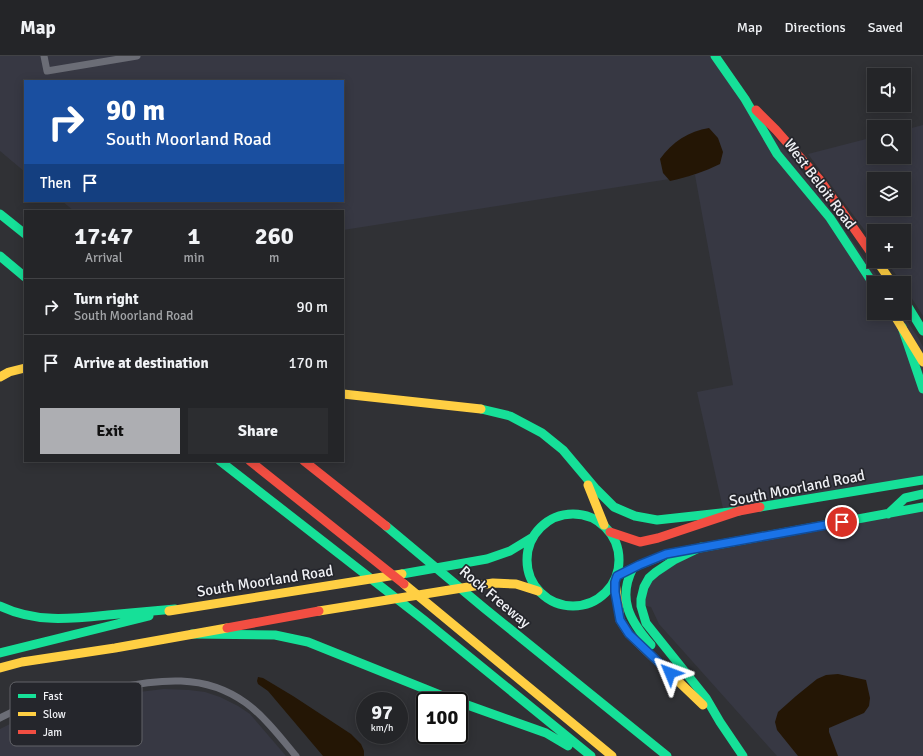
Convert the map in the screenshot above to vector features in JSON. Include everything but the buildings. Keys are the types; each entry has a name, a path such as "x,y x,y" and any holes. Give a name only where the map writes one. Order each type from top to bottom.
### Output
{"main road":[{"name":"West Beloit Road","path":"715,56 745,99 777,154 830,218 868,276"},
{"name":"West Beloit Road","path":"745,99 776,130 820,180 867,247"},
{"path":"0,214 24,233"},
{"path":"0,256 24,275"},
{"path":"911,311 923,331"},
{"path":"898,320 923,362"},
{"path":"902,327 923,389"},
{"path":"0,377 9,372 24,368"},
{"path":"344,394 478,408 510,416 542,432 563,450 595,488 614,507 635,516 656,520 739,511"},
{"path":"221,462 424,620 591,756"},
{"path":"251,462 444,616 612,756"},
{"name":"Rock Freeway","path":"305,462 409,544 484,608 667,756"},
{"path":"578,468 617,546 620,561 616,579 617,603 620,620 629,634 720,722"},
{"name":"South Moorland Road","path":"607,528 626,538 640,542 658,538 739,511 921,479"},
{"path":"888,514 905,498 923,494"},
{"path":"0,668 22,662 115,648 324,610 493,583 513,582 528,586 550,600 564,606 579,607 593,602 606,594 616,579 634,568 666,554 923,507"},
{"path":"538,591 531,579 527,565 528,550 533,537 542,526 553,519 566,514 579,514 592,518 607,528"},
{"name":"South Moorland Road","path":"0,653 175,609 430,570 487,559 510,551 533,537"},
{"path":"701,547 657,571 644,585 640,597 642,609 646,623 706,698 743,756"},
{"path":"634,568 626,582 627,602 632,620 640,632 665,660 690,693"},
{"path":"0,606 6,610 38,618 70,619 175,609"},
{"path":"192,634 276,635 308,642 433,692"},
{"path":"468,705 546,733 585,756"}],"street":[{"path":"44,56 47,71 137,56"},
{"path":"142,683 188,680 219,688 247,703 262,717 296,756"},
{"path":"0,718 10,713"}],"shaded area":[{"path":"0,56 715,56 745,99 818,192 867,262 867,268 871,268 877,276 867,276 867,320 907,320 923,347 923,480 724,513 697,392 733,385 695,175 344,230 344,210 73,210 63,202 344,202 344,80 24,80 24,171 0,151"},
{"path":"923,125 923,316 911,297 911,276 897,276 891,268 911,268 911,224 867,224 867,234 808,154 867,139 867,164 911,164 911,128"},
{"path":"709,128 718,138 723,152 720,164 696,174 670,181 663,173 660,159 670,147 682,138 702,129"},
{"path":"923,507 923,756 777,756 659,624 651,607 641,605 643,585 701,547"},
{"path":"838,674 866,680 870,698 869,706 864,713 829,728 829,732 838,756 798,756 777,730 775,722 778,712 817,679 826,675"},
{"path":"258,677 263,678 351,734 356,739 356,744 361,744 364,751 364,756 323,756 268,691 258,684"},
{"path":"164,689 189,690 205,692 220,697 250,714 286,756 0,756 0,729 10,724 10,746 142,746 142,692"}],"traffic: fast":[{"path":"715,56 745,99 777,154 830,218 868,276"},
{"path":"0,214 24,233"},
{"path":"0,256 24,276"},
{"path":"911,311 923,331"},
{"path":"902,327 923,389"},
{"path":"481,409 510,416 542,433 563,450 595,488 614,507 635,516 657,520 739,511"},
{"path":"221,462 424,620 591,756"},
{"path":"760,507 923,480"},
{"path":"888,514 905,498 923,494"},
{"path":"617,576 639,565 667,554 923,507"},
{"path":"573,514 591,517 606,527 616,542 619,560 616,578 606,593 591,603 573,606 555,603 540,593 530,578 527,560 530,542 540,527 555,517 573,514"},
{"path":"386,526 484,608 667,756"},
{"path":"402,574 487,559 510,551 533,537"},
{"path":"701,547 674,560 649,578 644,587 641,606 646,623 706,698 743,756"},
{"path":"633,568 628,579 626,590 628,609 637,627 651,645"},
{"path":"0,606 27,615 53,618 80,618 175,609"},
{"path":"0,653 149,616"},
{"path":"192,634 275,635 308,642 433,692"},
{"path":"468,705 546,733 568,746"}],"traffic: slow":[{"path":"882,268 887,276"},
{"path":"897,320 923,362"},
{"path":"0,377 9,372 24,368"},
{"path":"344,394 481,409"},
{"path":"588,485 604,525"},
{"path":"169,611 402,574"},
{"path":"615,582 620,620 629,634 703,705"},
{"path":"319,611 493,583 516,584 538,591"},
{"path":"404,584 612,756"},
{"path":"0,668 22,662 115,648 227,628"}],"traffic: jam":[{"path":"756,110 776,130 820,180 867,247"},
{"path":"251,462 404,584"},
{"path":"305,462 386,526"},
{"path":"610,532 640,542 658,538 739,511 760,507"},
{"path":"227,628 319,611"}],"route":[{"path":"670,673 629,634 620,620 615,592 615,582 617,576 666,554 714,544 842,522"}]}
